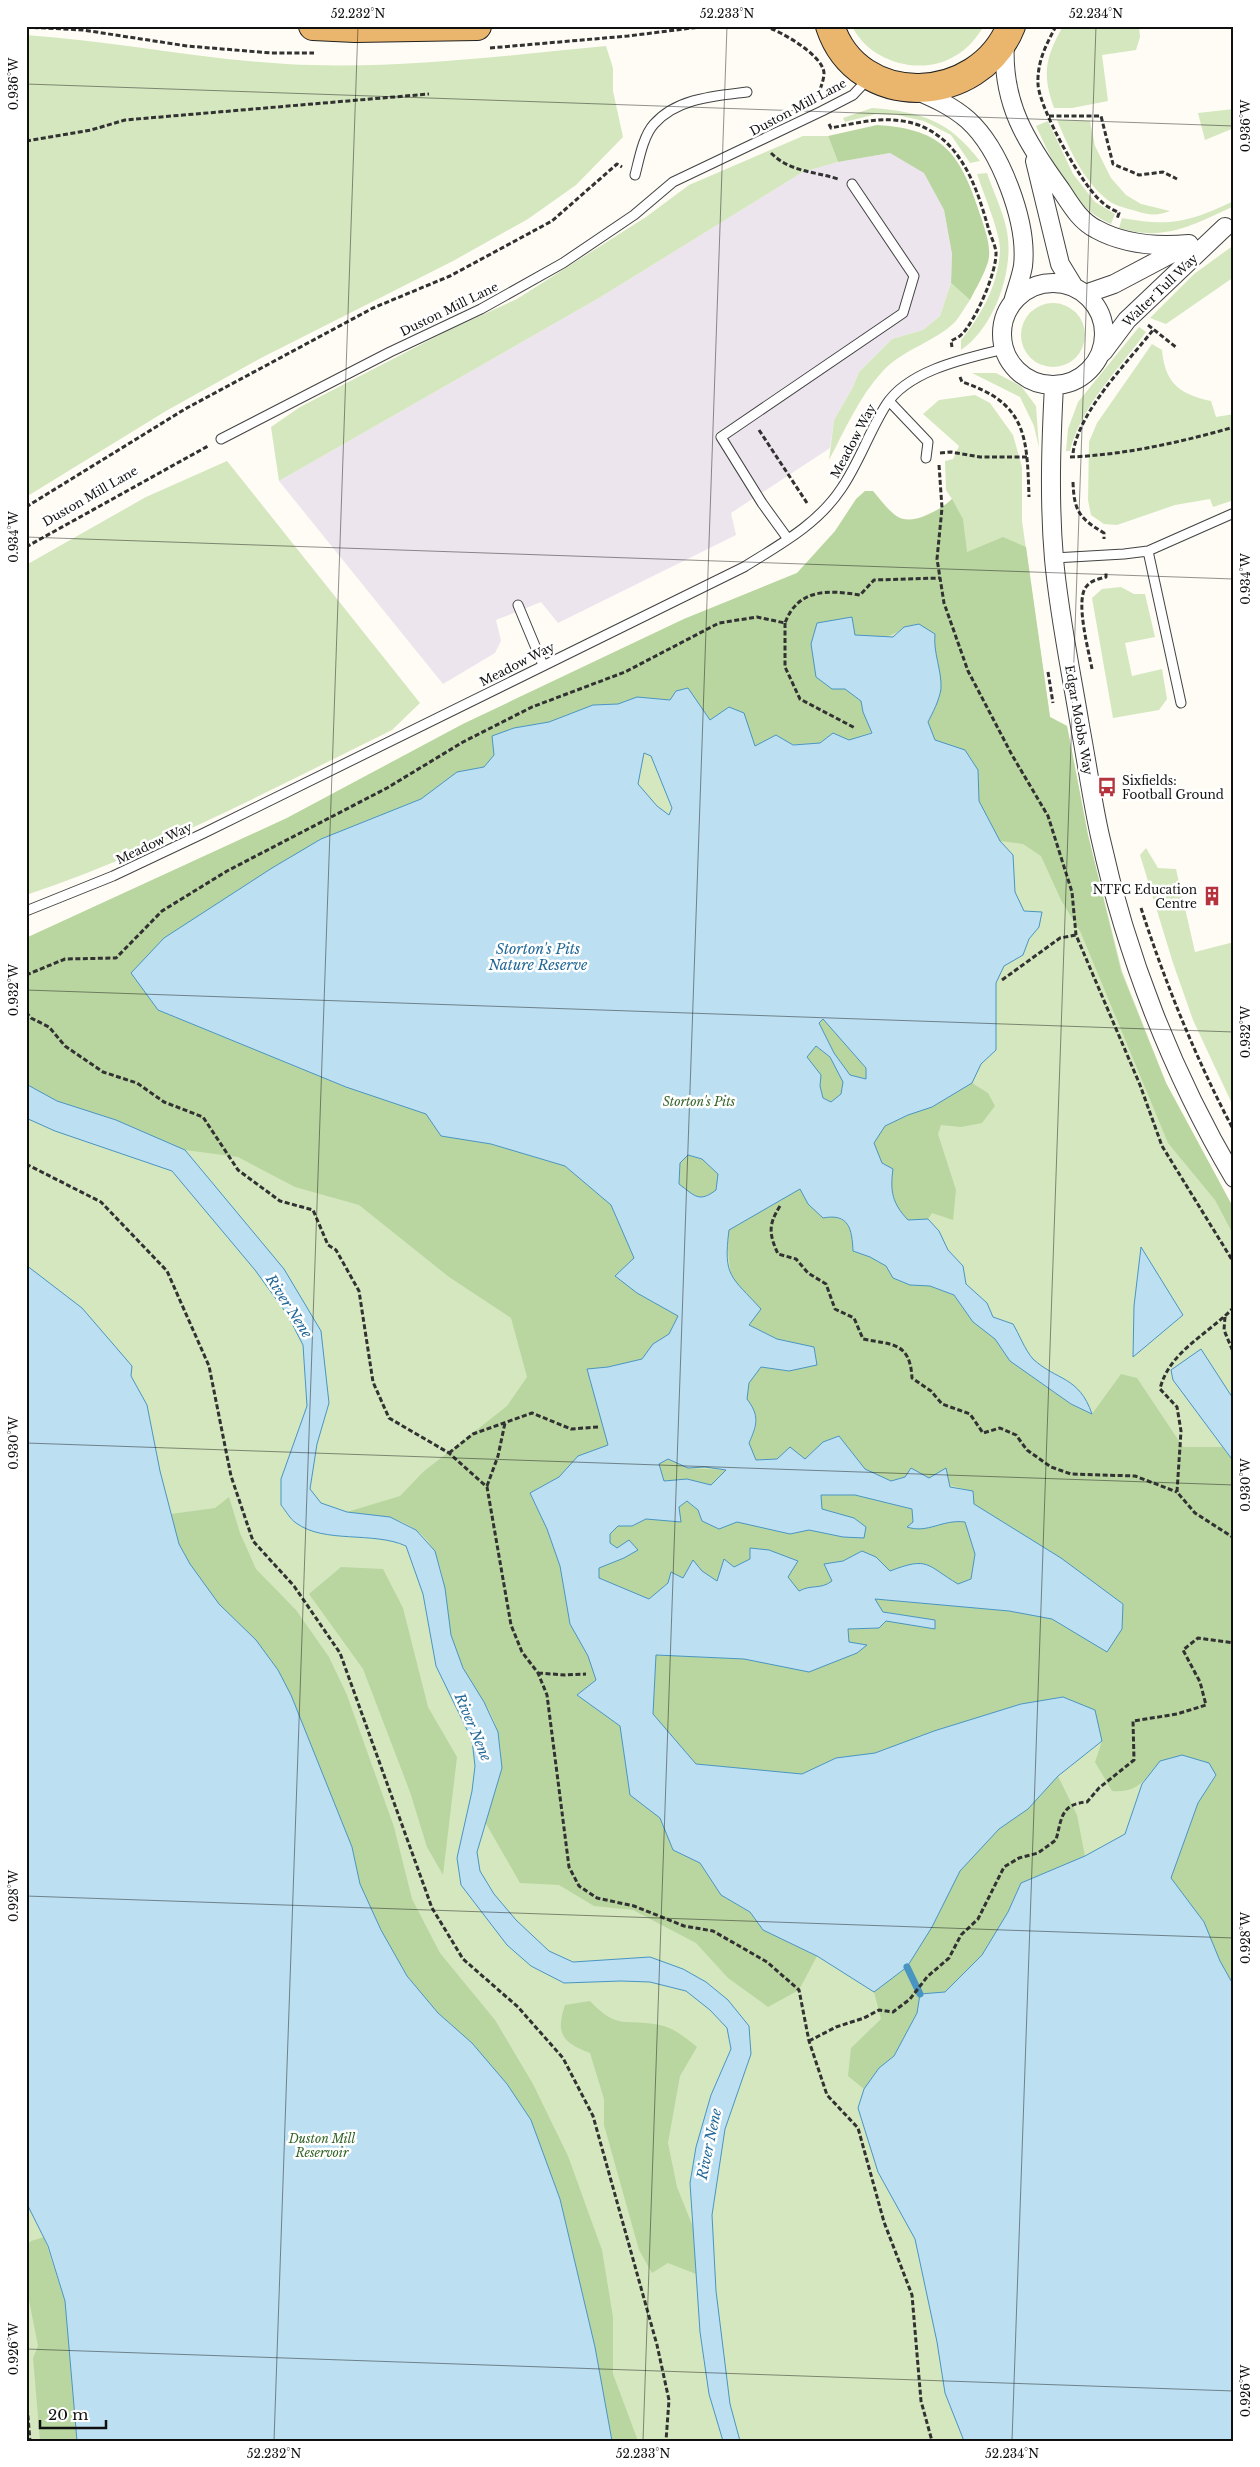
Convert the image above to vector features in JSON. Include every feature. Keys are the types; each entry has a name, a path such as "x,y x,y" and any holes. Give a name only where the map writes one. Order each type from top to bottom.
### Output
{"highway":[{"path":"313,26 355,28 477,26"},
{"path":"812,26 871,76 891,85 912,89 940,87 965,78 988,62 1008,34"},
{"path":"830,26 844,52"}],"street":[{"path":"1008,34 1004,62 1012,109 1032,151 1080,217 1096,229 1127,242 1151,245 1189,244"},
{"path":"912,89 944,102 968,120 986,142 998,164 1012,199 1023,243 1023,265 1012,303 1005,317 1002,333 1004,349 1010,362 1019,372 1031,380 1054,385 1074,381 1090,368 1099,357 1105,334 1103,323 1094,302 1080,291 1060,264 1032,151"},
{"name":"Walter Tull Way","path":"1080,291 1114,284 1229,225"},
{"name":"Walter Tull Way","path":"1099,357 1126,320 1229,225"},
{"path":"1012,303 1022,293 1034,286 1047,283 1061,283 1080,291"},
{"name":"Edgar Mobbs Way","path":"1054,385 1050,482 1054,558 1096,817 1112,886 1142,982 1163,1035 1206,1128 1234,1178"}],"lane":[{"name":"Duston Mill Lane","path":"221,439 538,277 563,263 634,215 673,182 759,142 852,95 871,76"},
{"path":"635,175 640,154 653,125 672,108 704,98 747,92"},
{"path":"788,540 762,503 721,437 903,313 914,276 852,184"},
{"name":"Meadow Way","path":"26,911 113,876 196,837 736,571 802,531 841,490 889,401 919,377 955,361 1004,349"},
{"path":"889,401 928,442 926,458"},
{"path":"1054,558 1148,551 1234,512"},
{"path":"1148,551 1181,703"},
{"path":"518,605 543,665"}],"path":[{"path":"764,26 788,37 819,61 824,72 818,99 831,128 871,119 897,120 920,126 936,134 947,144 968,172 980,199 996,252 993,273 975,315 961,335 951,341"},
{"path":"1056,26 1042,53 1038,85 1049,116 1082,179 1102,203 1119,213"},
{"path":"26,141 91,130 125,120 429,94"},
{"path":"1049,116 1101,116 1113,164 1139,174 1163,172 1177,179"},
{"path":"759,142 780,162 803,172 852,184"},
{"path":"26,507 193,405 373,308 450,276 552,221 617,164 635,175"},
{"path":"1072,466 1072,457 1077,439 1090,412 1153,330 1177,348"},
{"path":"962,382 985,391 1007,406 1022,431 1028,458 980,457 951,452 937,453 942,508 937,559 944,603 968,671 1012,755 1048,816 1072,892 1076,935 1140,1085 1162,1146 1234,1263"},
{"path":"751,416 806,502"},
{"path":"1072,457 1107,454 1203,436 1234,427"},
{"name":"Duston Mill Lane","path":"26,547 149,477 221,439"},
{"path":"1073,475 1075,503 1079,514 1087,523 1104,533"},
{"path":"1094,678 1081,599 1085,588 1090,582 1106,577"},
{"path":"855,728 800,699 785,667 785,623 790,611 808,596 832,591 860,595 874,580 940,578"},
{"path":"26,975 65,959 116,958 162,911 227,871 387,788 463,742 532,707 625,672 719,623 757,617 785,623"},
{"path":"1139,902 1164,977 1192,1045 1234,1131"},
{"path":"1002,980 1060,938 1076,935"},
{"path":"26,1012 31,1018 48,1027 65,1046 103,1072 137,1083 164,1102 202,1117 238,1170 280,1201 313,1210 328,1245 336,1250 359,1291 373,1382 389,1418 449,1454 487,1487"},
{"path":"26,1164 101,1202 167,1272 209,1366 231,1476 253,1541 294,1586 340,1653 432,1908 463,1959 518,2007 563,2058 593,2116 657,2345 670,2400 666,2441"},
{"path":"780,1206 772,1219 771,1239 778,1254 796,1260 808,1273 826,1284 835,1309 854,1318 863,1339 897,1344 911,1361 912,1378 931,1391 942,1404 970,1414 983,1433 1000,1428 1016,1434 1027,1450 1052,1467 1071,1474 1135,1476 1177,1492 1195,1514 1234,1538"},
{"path":"1177,1492 1181,1432 1177,1407 1160,1389 1163,1377 1181,1352 1234,1307"},
{"path":"1224,1317 1224,1330 1234,1354"},
{"path":"449,1454 473,1434 532,1413 570,1429 598,1427"},
{"path":"505,1422 498,1456 487,1487 511,1625 522,1652 538,1673 546,1695 569,1867 579,1886 597,1898 634,1906 684,1926 713,1931 767,1962 799,1990 809,2042 827,2095 858,2128 884,2222 912,2295 921,2401 932,2441"},
{"path":"809,2042 836,2027 864,2018 879,2010 893,2012 910,1999 927,1977 950,1958 961,1935 978,1919 1004,1867 1019,1858 1038,1853 1056,1840 1063,1812 1075,1803 1087,1802 1098,1788 1134,1760 1133,1721 1177,1714 1206,1705 1200,1682 1183,1650 1198,1638 1234,1643"},
{"path":"538,1673 565,1676 586,1674"},
{"path":"26,2393 30,2441"}],"shaded area":[{"path":"890,153 924,172 944,210 952,254 951,283 940,316 923,330 892,339 859,372 853,387 834,420 830,448 731,513 736,535 558,623 541,602 496,620 501,641 495,653 443,684 279,481 599,298 803,172 838,162"}],"green space":[{"path":"852,26 984,26 971,43 955,56 942,62 912,65 883,57 870,49"},
{"path":"1063,26 1139,26 1140,37 1136,50 1102,55 1108,101 1072,108 1054,108 1048,85 1047,66 1052,48"},
{"path":"26,35 91,41 253,62 326,65 406,64 606,46 613,68 613,91 623,137 576,185 528,219 453,261 261,358 166,411 26,497"},
{"path":"872,108 905,112 933,121 957,136 980,161 970,163 951,135 924,121 897,115 876,114 845,122 843,118"},
{"path":"1234,109 1234,128 1205,140 1198,113"},
{"path":"1057,120 1090,121 1095,146 1111,178 1126,195 1141,204 1170,211 1157,214 1145,213 1119,206 1107,200 1082,171"},
{"path":"1048,121 1073,174 1095,202 1115,214 1111,224 1085,207 1065,183 1036,126"},
{"path":"877,125 919,132 935,140 947,149 966,177 974,195 988,239 989,251 988,262 970,300 951,283 952,254 944,210 924,173 890,153 838,162 828,136"},
{"path":"803,136 828,136 838,162 803,172 599,298 279,481 271,427 300,407 447,331 517,299 646,217 689,185"},
{"path":"987,173 1006,227 1008,260 1000,295 993,312 984,327 961,350 961,340 976,320 988,298 999,262 1000,249 997,233 977,174"},
{"path":"1234,201 1234,206 1178,229 1150,233 1119,228 1122,218 1154,222 1180,221 1204,214"},
{"path":"1234,245 1234,277 1166,324 1150,318 1194,274"},
{"path":"951,283 970,300 959,317 947,329 899,357 882,372 859,403 829,460 834,420 853,387 859,372 892,339 923,330 940,316"},
{"path":"1053,303 1071,308 1076,312 1080,317 1085,335 1080,353 1076,358 1071,362 1053,367 1035,362 1030,358 1026,353 1021,335 1026,317 1030,312 1035,308"},
{"path":"1139,327 1146,332 1102,388 1075,434 1070,451 1066,451 1068,429 1078,402"},
{"path":"1152,344 1162,350 1166,371 1176,385 1190,395 1211,401 1216,417 1234,414 1234,500 1213,507 1210,499 1175,505 1117,525 1104,524 1091,515 1088,500 1089,442 1097,423"},
{"path":"972,373 996,373 1021,386 1036,406 1039,448 1034,426 1020,397"},
{"name":"Storton's Pits","path":"975,395 990,403 1013,435 1022,467 1022,521 1050,717 1067,726 1088,835 1122,971 1166,1083 1234,1209 1234,2441 26,2441 26,938 287,818 463,724 684,619 797,573 942,508 952,499 946,490 945,461 953,459 959,446 923,414 939,400"},
{"path":"227,461 420,703 392,730 212,819 74,878 26,895 26,565 146,497"},
{"path":"865,491 873,491 895,515 909,520 925,516 952,499 963,519 967,552 1003,537 1026,547 1050,717 1067,726 1088,835 1121,971 1166,1083 1234,1209 1234,1236 1215,1200 1168,1143 1081,933 1061,900 1041,856 1023,844 1000,841 979,801 978,770 965,750 935,740 928,722 937,697 939,683 935,634 904,627 887,636 868,637 854,635 852,617 838,620 814,661 816,677 832,689 845,689 861,701 863,712 872,732 849,740 833,733 820,743 755,746 729,707 710,720 702,709 670,700 637,697 618,704 593,705 549,722 514,728 492,736 494,756 484,767 457,772 421,799 321,839 164,938 158,1010 346,1087 427,1114 441,1136 491,1144 565,1166 611,1205 634,1258 615,1276 637,1293 679,1316 669,1335 653,1344 642,1359 608,1367 588,1369 608,1445 578,1456 559,1477 530,1493 547,1529 560,1566 570,1624 588,1656 596,1681 577,1695 620,1726 630,1795 660,1818 673,1850 700,1863 721,1895 750,1912 763,1930 817,1956 799,1990 768,2007 728,1978 696,1943 633,1910 594,1906 559,1885 520,1883 485,1822 496,1789 500,1768 501,1758 498,1734 492,1716 467,1675 454,1647 443,1578 434,1552 427,1540 409,1525 383,1516 347,1512 400,1496 423,1472 507,1406 527,1377 511,1318 449,1277 359,1205 295,1187 238,1157 185,1150 116,1120 57,1101 26,1084 26,938 287,818 463,724 684,619 797,573 835,531 856,499"},
{"path":"1121,587 1134,594 1145,594 1155,637 1125,643 1132,676 1162,669 1167,699 1159,710 1113,718 1092,598 1102,589"},
{"path":"1146,848 1158,868 1176,869 1195,952 1234,942 1234,1108 1193,1020 1173,963 1140,855"},
{"path":"824,1019 866,1068 866,1079 850,1075 834,1053 819,1023"},
{"path":"816,1046 830,1057 844,1082 841,1094 831,1102 823,1098 820,1086 821,1075 806,1057"},
{"path":"972,1083 988,1093 995,1106 982,1123 961,1127 941,1125 938,1134 956,1190 953,1220 932,1213 928,1219 908,1220 898,1208 893,1197 891,1184 892,1169 882,1163 874,1143 885,1126 908,1115 932,1107"},
{"path":"688,1154 702,1159 718,1174 717,1190 701,1197 693,1195 679,1184 680,1163"},
{"path":"800,1188 808,1204 846,1222 852,1234 853,1251 870,1257 886,1266 893,1278 910,1285 930,1286 954,1295 973,1322 995,1339 1010,1361 1071,1404 1092,1414 1121,1374 1137,1378 1183,1447 1222,1447 1234,1462 1234,1986 1220,1961 1204,1922 1171,1878 1198,1803 1216,1776 1160,1761 1140,1784 1128,1790 1112,1791 1095,1762 1102,1741 1063,1697 1021,1704 934,1731 875,1753 836,1758 802,1774 696,1764 653,1714 656,1655 744,1659 809,1672 866,1645 849,1642 848,1629 879,1628 886,1621 935,1628 935,1620 883,1612 874,1599 1009,1611 1052,1619 1107,1652 1123,1604 1061,1558 974,1504 973,1491 932,1480 913,1478 891,1481 865,1469 839,1436 823,1442 805,1459 755,1460 749,1443 756,1426 756,1416 747,1399 749,1383 761,1367 789,1371 813,1347 777,1339 748,1325 732,1278 728,1255 729,1229"},
{"path":"668,1459 688,1468 726,1470 711,1486 687,1479 664,1481 659,1464"},
{"path":"820,1495 855,1495 912,1509 913,1522 932,1527 950,1520 965,1522 975,1554 971,1579 958,1584 933,1568 920,1564 903,1566 890,1571 876,1557 862,1551 843,1561 824,1564 832,1581 798,1591 788,1577 798,1561 769,1550 751,1548 750,1559 734,1567 724,1560 718,1582 702,1571 668,1583 649,1599 599,1578 599,1568 624,1558 617,1548 610,1543 610,1534 618,1526 632,1526 646,1519 680,1522 679,1507 688,1501 698,1510 702,1521 719,1529 737,1522 790,1534 809,1530 843,1537 866,1527 854,1518 822,1509"},
{"path":"229,1497 240,1533 256,1569 296,1610 329,1657 347,1695 394,1827 412,1899 440,1953 495,2020 533,2084 568,2156 602,2250 613,2317 613,2374 638,2441 612,2441 595,2347 560,2199 531,2120 507,2084 472,2043 438,2013 407,1976 381,1930 360,1884 352,1847 291,1695 278,1670 256,1640 219,1604 190,1564 179,1544 171,1514 215,1508"},
{"path":"341,1567 383,1569 403,1608 428,1707 457,1757 443,1875 427,1847 410,1792 363,1669 309,1594"},
{"path":"1058,1776 1077,1815 1085,1856 1021,1883 1008,1912 982,1955 945,1992 921,1994 917,2013 894,2056 879,2068 864,2089 848,2076 851,2048 881,2019 874,1992 907,1967 932,1927 959,1871 999,1829 1028,1809"},
{"path":"590,2001 615,2020 665,2026 680,2034 697,2047 680,2076 668,2143 677,2187 695,2232 696,2274 668,2263 652,2273 639,2250 604,2125 604,2099 590,2053 573,2045 561,2030 565,2005"},
{"path":"44,2237 65,2301 77,2441 40,2441 33,2358 38,2346 26,2285 26,2246 31,2241"}],"water":[{"name":"Storton's Pits Nature Reserve","path":"852,617 855,635 893,637 904,627 919,624 935,634 935,648 941,689 928,722 935,740 965,750 978,770 979,801 1000,841 1013,855 1015,892 1024,911 1042,912 1039,927 1029,939 1023,955 1004,966 996,983 996,1050 981,1064 972,1083 932,1107 908,1115 885,1126 874,1143 882,1163 893,1169 892,1190 898,1208 908,1220 928,1219 939,1231 948,1250 963,1266 966,1284 987,1303 993,1317 1013,1324 1033,1359 1067,1380 1081,1392 1092,1414 1071,1404 1010,1361 995,1339 973,1322 954,1295 930,1286 910,1285 893,1278 886,1266 870,1257 853,1251 852,1236 844,1220 832,1217 823,1218 808,1204 800,1189 729,1230 727,1258 731,1275 761,1309 749,1325 777,1339 814,1347 817,1365 789,1371 761,1367 749,1383 747,1399 754,1411 756,1421 749,1443 756,1460 777,1459 790,1447 805,1459 823,1442 839,1436 865,1469 891,1481 905,1477 911,1468 929,1478 946,1468 950,1487 973,1491 974,1504 1061,1558 1123,1604 1122,1629 1107,1652 1052,1619 1009,1611 875,1599 883,1612 935,1620 935,1629 886,1621 879,1628 848,1629 849,1642 867,1645 857,1653 809,1672 744,1659 656,1655 653,1714 696,1764 802,1774 836,1758 875,1753 934,1731 1021,1704 1063,1697 1095,1710 1102,1741 1058,1776 1028,1809 999,1829 960,1871 932,1927 907,1967 874,1992 817,1956 763,1930 750,1912 721,1895 700,1863 673,1850 660,1818 630,1795 620,1726 577,1695 596,1680 588,1656 570,1624 560,1566 547,1529 530,1493 559,1477 578,1456 608,1445 587,1369 608,1367 642,1359 653,1344 669,1334 678,1316 637,1293 615,1276 634,1258 611,1205 565,1166 491,1144 441,1136 426,1114 346,1087 158,1010 131,973 164,938 272,868 321,839 421,799 457,772 484,767 494,755 492,736 514,728 549,722 593,705 618,704 637,697 670,700 676,691 688,688 710,720 729,707 744,713 755,746 776,735 793,745 820,743 833,733 849,740 872,733 863,712 861,701 845,689 832,689 816,677 811,644 817,623","holes":["644,753 651,756 672,808 669,815 657,806 638,784","823,1019 866,1068 866,1079 850,1075 834,1053 819,1023","816,1046 830,1057 843,1082 841,1094 831,1102 823,1098 820,1086 821,1075 807,1057","688,1155 702,1159 718,1174 716,1190 701,1197 689,1192 679,1184 680,1163","668,1459 688,1468 705,1467 726,1470 711,1485 687,1479 664,1481 659,1464","821,1495 855,1495 912,1509 913,1522 907,1527 915,1529 929,1528 949,1522 965,1522 975,1554 971,1579 958,1584 933,1568 920,1564 903,1566 890,1571 876,1557 862,1551 843,1561 824,1564 832,1581 828,1584 799,1591 788,1577 798,1561 769,1550 750,1548 750,1559 734,1567 724,1559 717,1581 702,1571 693,1560 683,1578 671,1572 668,1583 649,1599 599,1578 599,1568 638,1550 629,1540 617,1548 610,1543 610,1534 618,1526 632,1526 646,1519 681,1522 679,1507 687,1501 698,1510 702,1521 719,1529 737,1522 790,1534 809,1530 843,1537 864,1538 866,1527 854,1518 822,1509"]},
{"name":"River Nene","path":"26,1084 57,1101 116,1120 185,1150 284,1269 321,1331 329,1403 317,1444 310,1489 321,1503 347,1512 390,1517 416,1530 435,1551 445,1588 451,1635 463,1668 484,1702 498,1732 502,1768 477,1852 480,1871 494,1894 516,1920 549,1951 573,1962 650,1957 683,1969 706,1982 728,2000 749,2026 751,2054 725,2129 712,2215 716,2291 730,2404 740,2441 723,2441 709,2394 700,2332 690,2183 696,2147 711,2095 731,2049 727,2028 710,2010 686,1991 650,1982 564,1983 531,1966 507,1945 461,1885 457,1858 472,1791 475,1766 472,1740 436,1666 423,1594 406,1546 379,1539 335,1536 308,1529 294,1521 281,1505 281,1479 307,1406 303,1345 287,1314 255,1270 172,1171 55,1131 26,1118"},
{"path":"1141,1247 1183,1315 1133,1357 1134,1306"},
{"name":"Duston Mill Reservoir","path":"26,1265 82,1308 132,1366 131,1376 147,1405 160,1471 179,1544 190,1564 219,1604 256,1640 278,1670 291,1695 352,1847 360,1884 381,1930 407,1976 438,2013 472,2043 507,2084 531,2120 560,2199 595,2347 612,2441 77,2441 65,2301 48,2246 26,2202"},
{"path":"1201,1349 1234,1400 1234,1462 1173,1380 1171,1370"},
{"path":"1182,1755 1209,1763 1216,1775 1198,1803 1171,1878 1204,1922 1220,1961 1234,1986 1234,2441 964,2441 945,2393 937,2342 915,2239 878,2172 858,2108 864,2089 879,2068 894,2056 917,2013 920,1994 945,1992 982,1955 1008,1912 1021,1883 1085,1856 1125,1834 1142,1784 1160,1761"}],"waterway":[{"path":"907,1967 920,1994"}],"place":[{"name":"Sixfields: Football Ground","path":"1107,787"},
{"name":"NTFC Education Centre","path":"1212,896"}]}
